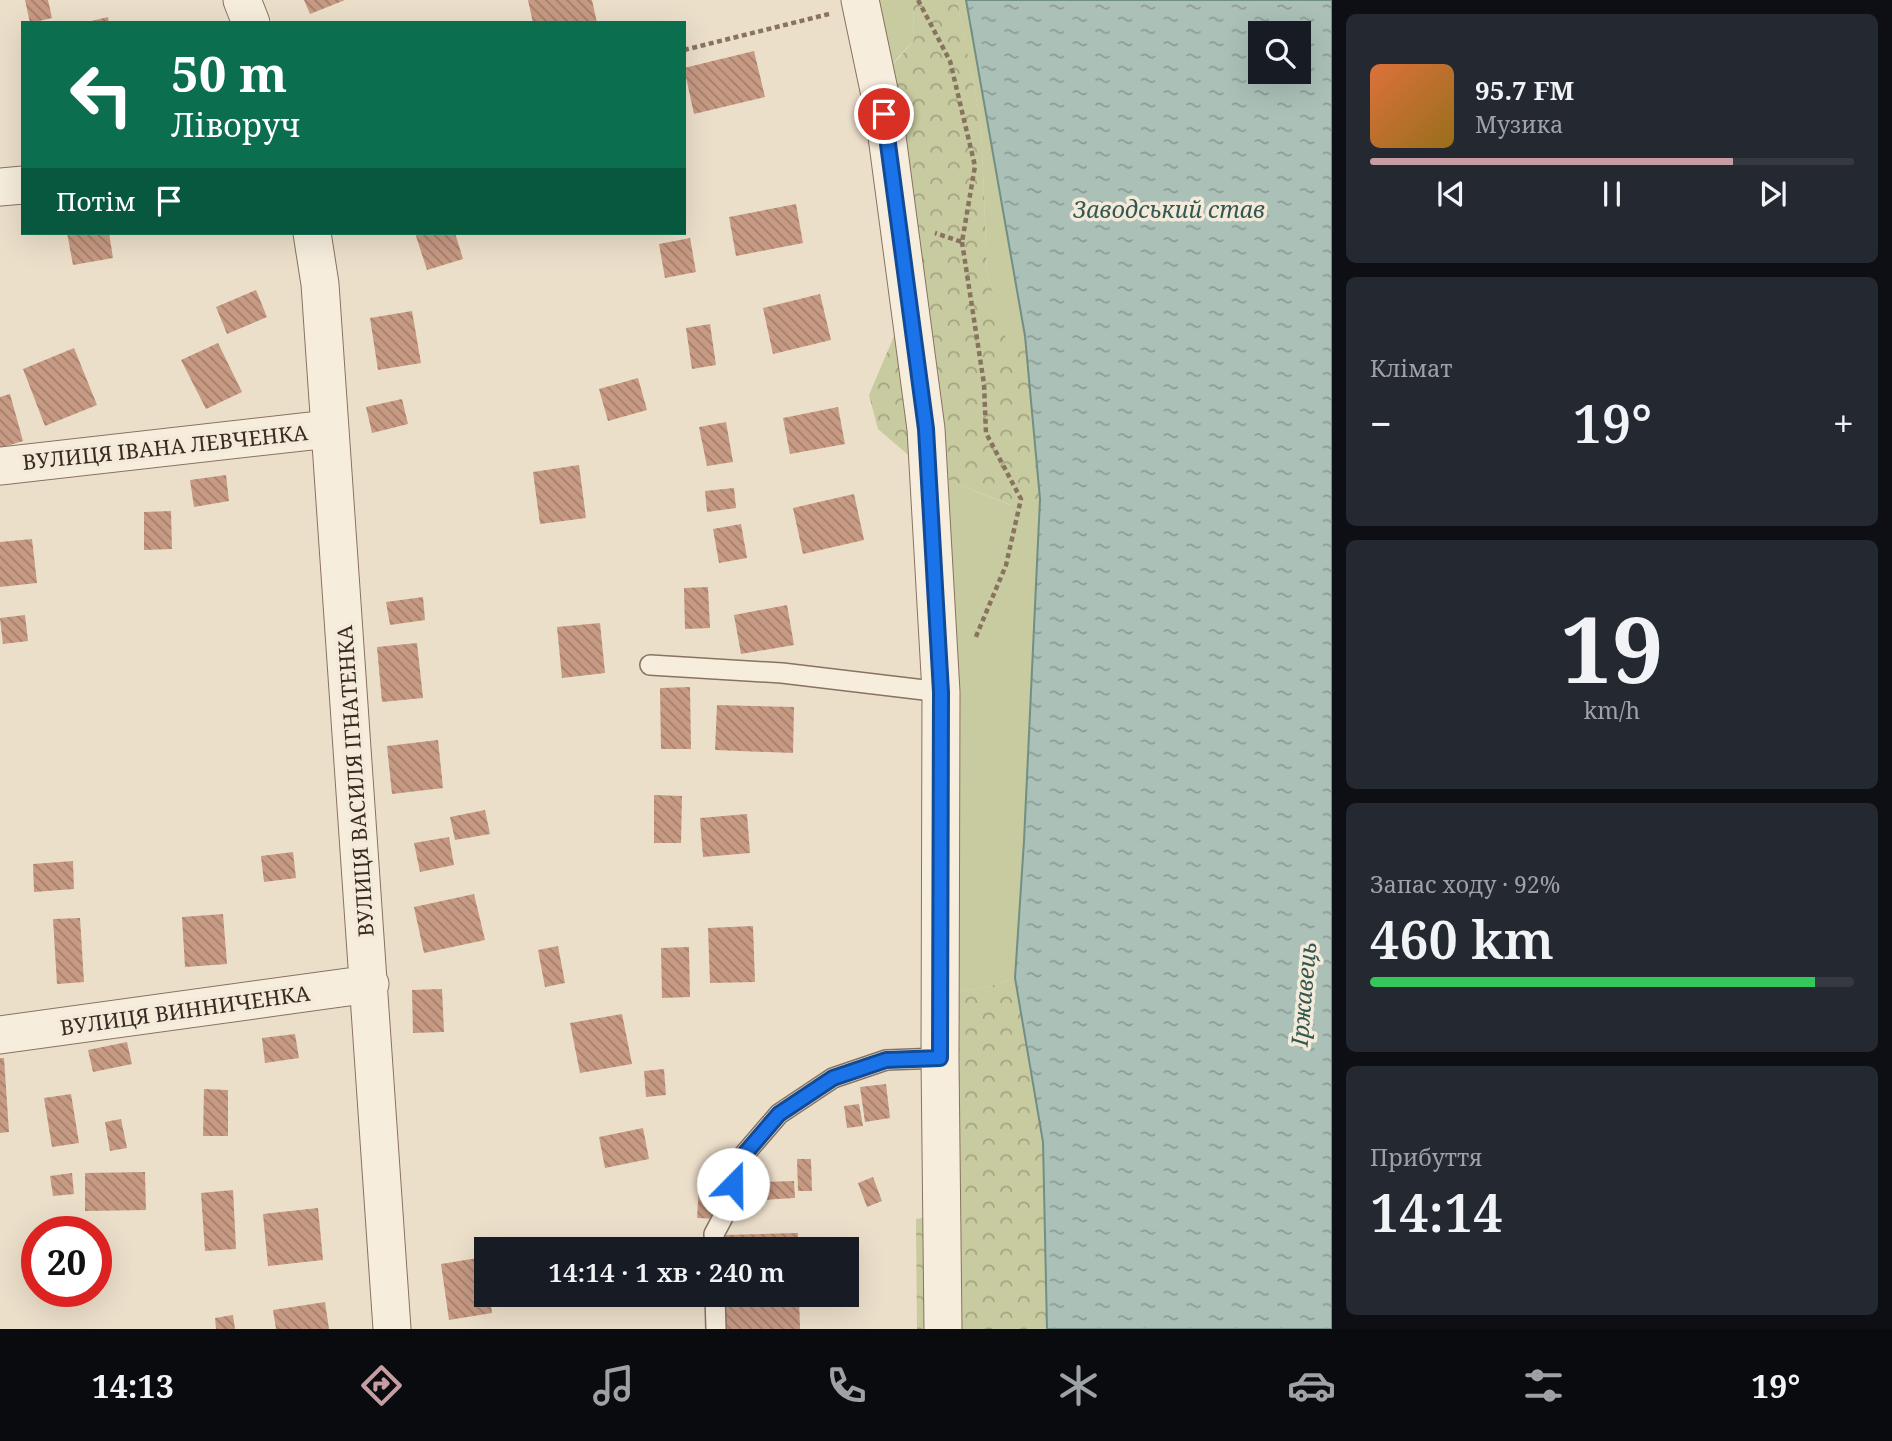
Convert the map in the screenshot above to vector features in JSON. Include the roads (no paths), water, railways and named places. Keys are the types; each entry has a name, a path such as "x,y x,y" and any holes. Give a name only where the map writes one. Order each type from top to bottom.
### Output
{"street":[{"path":"242,0 250,21"},
{"path":"861,3 884,114 926,429 941,692 940,1058 943,1329"},
{"path":"0,187 21,186"},
{"name":"ВУЛИЦЯ ВАСИЛЯ ІГНАТЕНКА","path":"312,235 320,284 392,1329"},
{"name":"ВУЛИЦЯ ІВАНА ЛЕВЧЕНКА","path":"0,466 329,429"},
{"name":"ВУЛИЦЯ ВИННИЧЕНКА","path":"0,1035 370,984"}],"lane":[{"path":"650,665 782,673 941,692"},
{"path":"715,1237 730,1204 736,1164 779,1114 833,1078 886,1060 940,1058"},
{"path":"715,1307 716,1329"}],"water":[{"name":"Заводський став","path":"966,0 1332,0 1332,1329 1047,1329 1043,1142 1015,978 1040,499 1025,336"}],"water label":[{"name":"Іржавець","path":"1303,994"}]}
